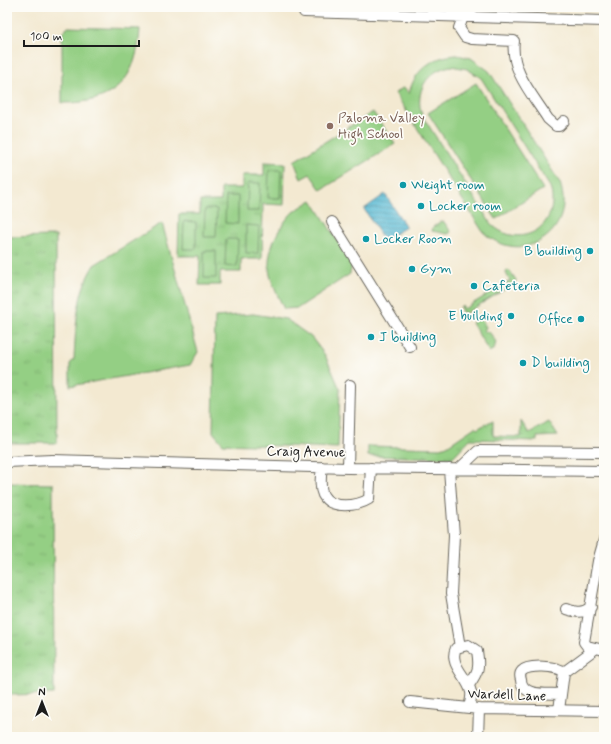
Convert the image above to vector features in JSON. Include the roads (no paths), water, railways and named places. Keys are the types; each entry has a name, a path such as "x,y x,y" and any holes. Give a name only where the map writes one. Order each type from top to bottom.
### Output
{"street":[{"path":"304,12 604,21"},
{"path":"463,17 459,28 465,37 472,39 514,41 513,57 516,68 548,119 553,124 559,126 564,121"},
{"path":"332,222 410,348"},
{"path":"348,468 350,385"},
{"path":"459,469 478,451 604,452"},
{"name":"Craig Avenue","path":"7,462 52,460 348,468 604,471"},
{"path":"322,467 321,486 324,496 332,503 345,505 362,504 369,499 371,468"},
{"path":"449,469 454,535 452,594 460,647"},
{"path":"599,650 587,646 584,642 598,561 604,540"},
{"path":"598,561 604,572"},
{"path":"566,609 577,613 584,612 591,607"},
{"path":"469,685 477,674 479,664 477,651 468,645 456,648 456,666 469,685 472,694 478,737"},
{"path":"558,710 564,672 599,650"},
{"path":"560,694 528,692 521,686 520,675 522,671 528,667 554,667 560,668 564,672"},
{"name":"Wardell Lane","path":"410,702 474,708 604,711"}],"water":[{"path":"385,194 406,227 384,240 364,209"}],"place":[{"name":"Paloma Valley High School","path":"330,126"},
{"name":"Weight room","path":"403,185"},
{"name":"Locker room","path":"421,206"},
{"name":"Locker Room","path":"366,239"},
{"name":"B building","path":"590,251"},
{"name":"Gym","path":"412,269"},
{"name":"Cafeteria","path":"474,286"},
{"name":"E building","path":"511,316"},
{"name":"Office","path":"581,319"},
{"name":"J building","path":"371,337"},
{"name":"D building","path":"523,363"}]}
